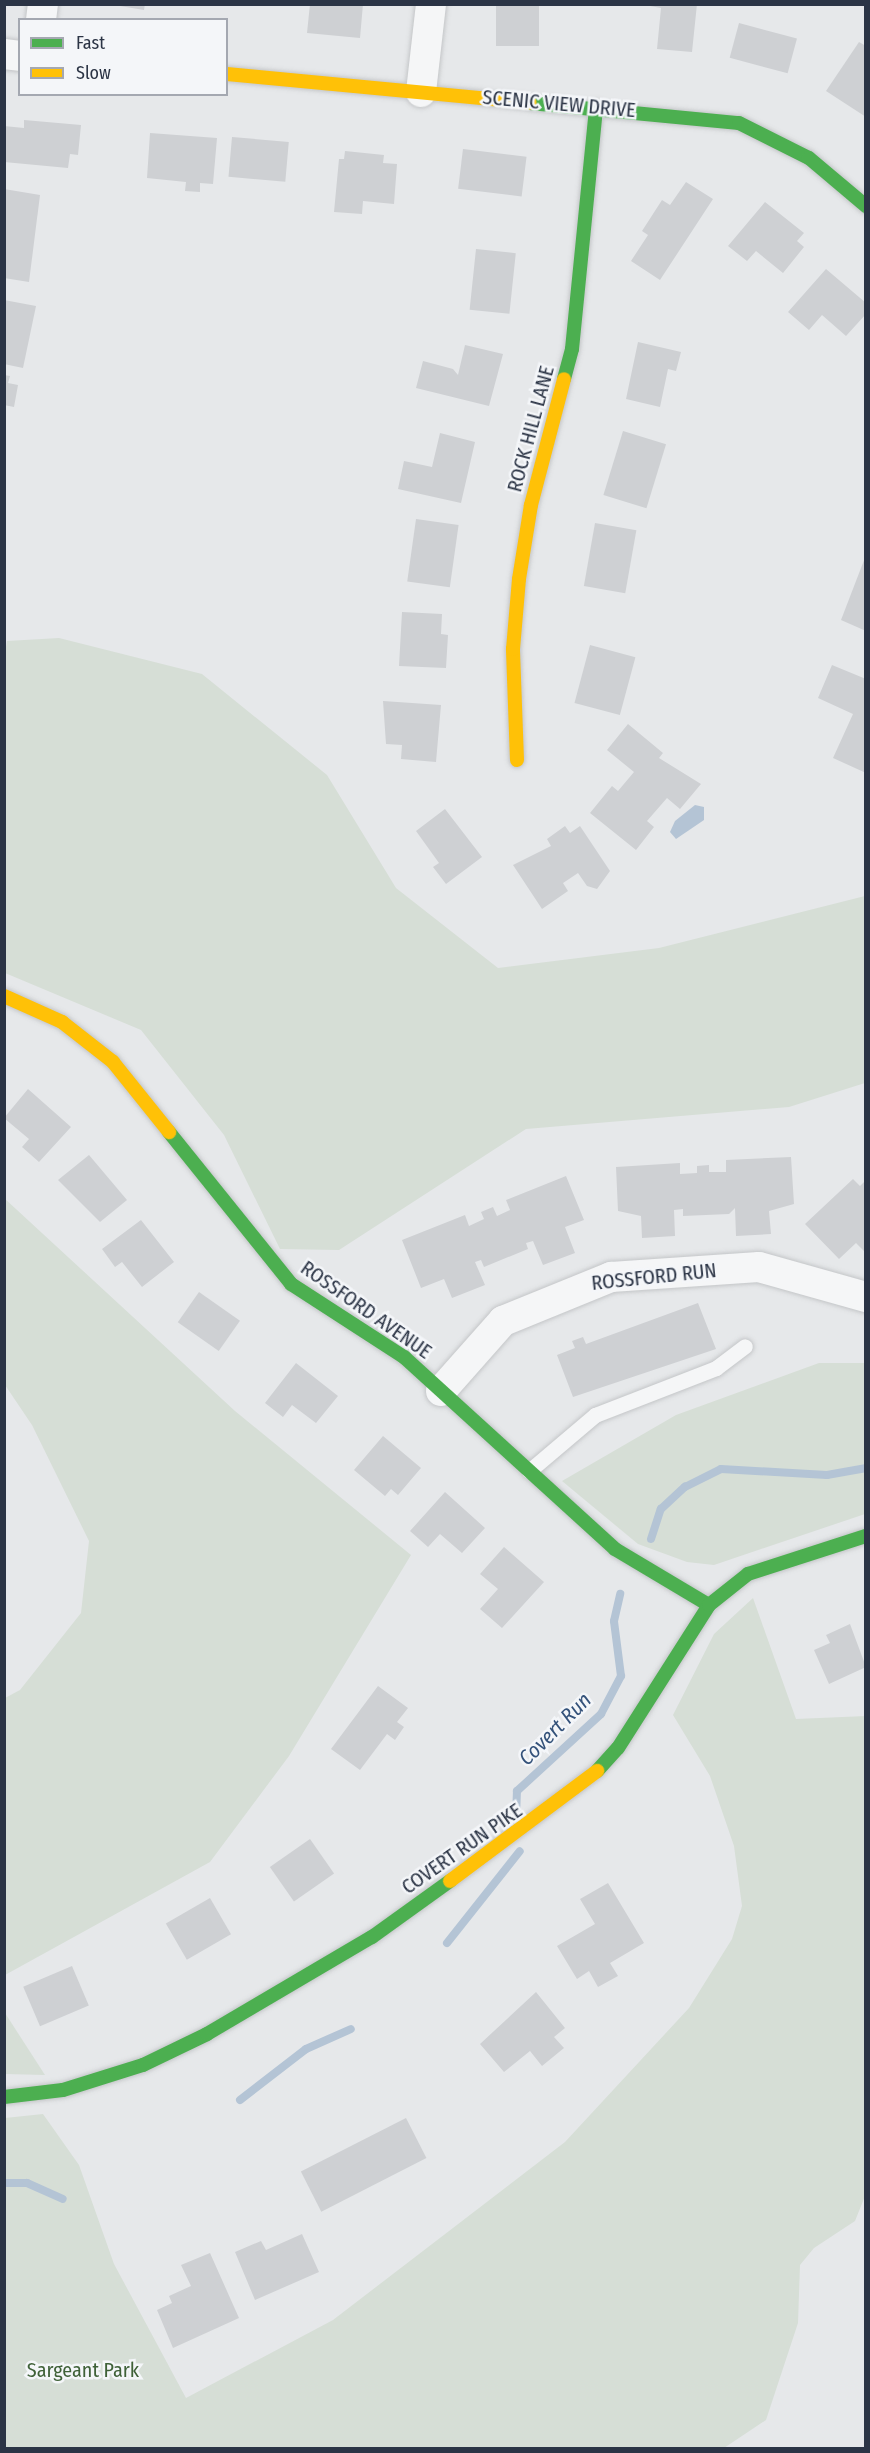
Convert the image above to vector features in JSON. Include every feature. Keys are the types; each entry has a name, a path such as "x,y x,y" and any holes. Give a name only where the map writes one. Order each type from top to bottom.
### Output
{"street":[{"path":"422,92 431,4"},
{"name":"SCENIC VIEW DRIVE","path":"228,74 596,107 739,123 809,158 866,206"},
{"name":"ROCK HILL LANE","path":"517,760 513,649 519,579 531,505 572,349 596,107"},
{"name":"ROSSFORD AVENUE","path":"4,996 62,1022 113,1062 291,1284 404,1357 615,1549 709,1605"},
{"name":"ROSSFORD RUN","path":"441,1391 503,1321 611,1277 759,1267 866,1297"},
{"name":"COVERT RUN PIKE","path":"4,2097 83,2086 143,2065 207,2034 372,1937 586,1784 633,1727 709,1605 748,1574 866,1536"}],"lane":[{"path":"529,1471 595,1415 716,1368 746,1346"}],"green space":[{"path":"59,638 202,674 327,775 396,888 498,968 659,948 865,896 865,1083 789,1107 526,1129 339,1250 280,1249 224,1135 141,1030 5,973 5,653 7,641"},
{"path":"4,1198 235,1411 411,1555 289,1756 210,1862 5,1975 5,1698 20,1690 81,1613 89,1541 32,1425 5,1385"},
{"path":"819,1363 865,1363 865,1514 714,1565 687,1562 638,1544 562,1481 676,1415"},
{"name":"Sargeant Park","path":"753,1598 796,1719 866,1716 865,2196 855,2221 814,2248 800,2265 798,2323 766,2420 724,2448 5,2448 5,2118 43,2114 79,2165 114,2264 186,2398 333,2320 565,2142 689,2008 732,1939 742,1906 734,1846 710,1776 673,1715 714,1634"},
{"path":"5,2013 45,2075 5,2074"}],"water":[{"path":"695,805 704,807 704,820 676,839 670,832 675,821"}],"building":[{"path":"108,4 145,4 144,10"},
{"path":"310,4 363,4 360,38 307,33"},
{"path":"639,4 697,4 692,52 657,49 661,8"},
{"path":"496,5 539,5 539,46 496,46"},
{"path":"739,23 797,39 788,73 730,58"},
{"path":"859,42 866,46 866,117 826,91"},
{"path":"24,120 81,125 78,155 70,154 68,168 4,162 4,126 24,128"},
{"path":"150,133 217,138 213,184 200,183 200,192 185,191 186,182 147,178"},
{"path":"232,137 289,142 285,182 229,177"},
{"path":"463,149 527,157 522,197 458,189"},
{"path":"345,151 384,155 383,163 397,164 394,204 363,201 362,214 334,212 339,159 344,159"},
{"path":"686,182 713,199 660,280 631,261 648,235 642,231 662,200 670,205"},
{"path":"4,189 40,195 29,282 4,278"},
{"path":"765,202 804,233 797,241 804,247 783,273 756,251 747,261 728,246"},
{"path":"476,249 516,253 509,314 470,310"},
{"path":"826,269 866,303 866,314 846,336 822,315 809,330 788,312"},
{"path":"4,300 36,306 23,368 4,364"},
{"path":"638,342 681,352 676,371 668,369 660,407 626,399"},
{"path":"465,345 503,354 489,406 416,388 423,361 453,369 458,375"},
{"path":"4,375 10,376 8,383 18,385 14,407 4,405"},
{"path":"623,431 666,444 646,508 603,495"},
{"path":"440,433 475,442 461,503 398,489 404,461 432,467"},
{"path":"416,519 459,525 450,587 407,581"},
{"path":"595,523 636,530 625,593 584,586"},
{"path":"866,555 866,631 841,620"},
{"path":"402,612 442,614 441,634 448,635 446,668 399,666"},
{"path":"590,645 635,657 620,715 574,703"},
{"path":"832,665 866,679 866,773 833,758 853,714 818,698"},
{"path":"383,701 441,705 436,762 401,759 402,745 386,744"},
{"path":"628,724 663,753 659,758 701,784 680,809 667,798 647,821 654,827 636,850 590,813 612,786 618,791 634,772 607,750"},
{"path":"445,809 482,857 446,884 433,867 439,863 416,831"},
{"path":"565,826 570,833 580,826 610,871 597,889 587,886 578,873 563,883 568,891 542,909 513,865 551,846 547,839"},
{"path":"28,1089 71,1127 39,1162 22,1147 29,1139 4,1118"},
{"path":"89,1155 127,1200 100,1222 58,1180"},
{"path":"791,1157 794,1204 769,1211 771,1234 736,1236 735,1208 729,1214 683,1216 683,1209 674,1210 675,1236 642,1238 641,1216 618,1211 616,1167 680,1163 680,1174 697,1173 697,1166 709,1165 709,1172 726,1172 726,1160"},
{"path":"566,1176 584,1220 565,1227 575,1253 543,1265 533,1241 526,1243 528,1249 484,1267 481,1260 475,1262 485,1285 452,1298 444,1279 421,1288 402,1240 465,1215 469,1226 484,1219 481,1212 493,1207 497,1216 510,1210 506,1200"},
{"path":"853,1179 860,1186 866,1180 866,1253 856,1243 839,1259 805,1224"},
{"path":"141,1220 174,1262 142,1287 122,1262 115,1267 102,1249"},
{"path":"199,1292 240,1321 219,1351 178,1322"},
{"path":"698,1303 716,1349 573,1397 557,1355 575,1348 572,1341 583,1337 586,1344"},
{"path":"296,1363 338,1396 316,1423 292,1405 283,1417 265,1403"},
{"path":"383,1436 421,1468 398,1495 391,1489 385,1496 354,1470"},
{"path":"445,1492 485,1528 462,1553 440,1534 428,1547 410,1531"},
{"path":"504,1547 544,1582 502,1628 480,1609 498,1589 480,1574"},
{"path":"850,1624 866,1667 829,1684 814,1650 830,1643 826,1635"},
{"path":"378,1686 408,1708 397,1722 404,1727 395,1740 387,1734 360,1770 331,1749"},
{"path":"310,1839 334,1873 294,1902 270,1867"},
{"path":"608,1883 644,1943 610,1963 618,1976 598,1987 589,1971 577,1979 557,1946 595,1924 580,1899"},
{"path":"210,1898 231,1934 187,1960 166,1924"},
{"path":"72,1966 89,2006 40,2026 23,1987"},
{"path":"536,1992 565,2028 554,2037 564,2048 542,2066 530,2051 504,2072 480,2044"},
{"path":"406,2118 426,2158 321,2212 301,2172"},
{"path":"302,2234 319,2272 255,2300 235,2252 261,2241 266,2250"},
{"path":"210,2253 239,2318 173,2348 157,2310 172,2303 169,2296 191,2286 181,2265"}],"waterway":[{"name":"Covert Run","path":"651,1539 661,1509 685,1487 721,1469 827,1475 866,1468"},
{"name":"Covert Run","path":"516,1818 517,1791 601,1714 621,1676 614,1621 620,1594"},
{"name":"Covert Run","path":"447,1943 520,1851"},
{"name":"Covert Run","path":"240,2100 306,2049 351,2029"},
{"name":"Covert Run","path":"4,2183 27,2183 63,2199"}],"traffic: fast":[{"path":"530,103 739,123 809,158 866,206"},
{"path":"564,379 572,349 596,107"},
{"path":"169,1132 291,1284 404,1357 615,1549 709,1605"},
{"path":"597,1771 618,1748 709,1605 748,1574 866,1536"},
{"path":"4,2097 63,2090 143,2065 207,2034 372,1937 450,1881"}],"traffic: slow":[{"path":"228,74 530,103"},
{"path":"517,760 513,649 519,579 531,505 564,379"},
{"path":"4,996 62,1022 113,1062 169,1132"},
{"path":"450,1881 597,1771"}]}
